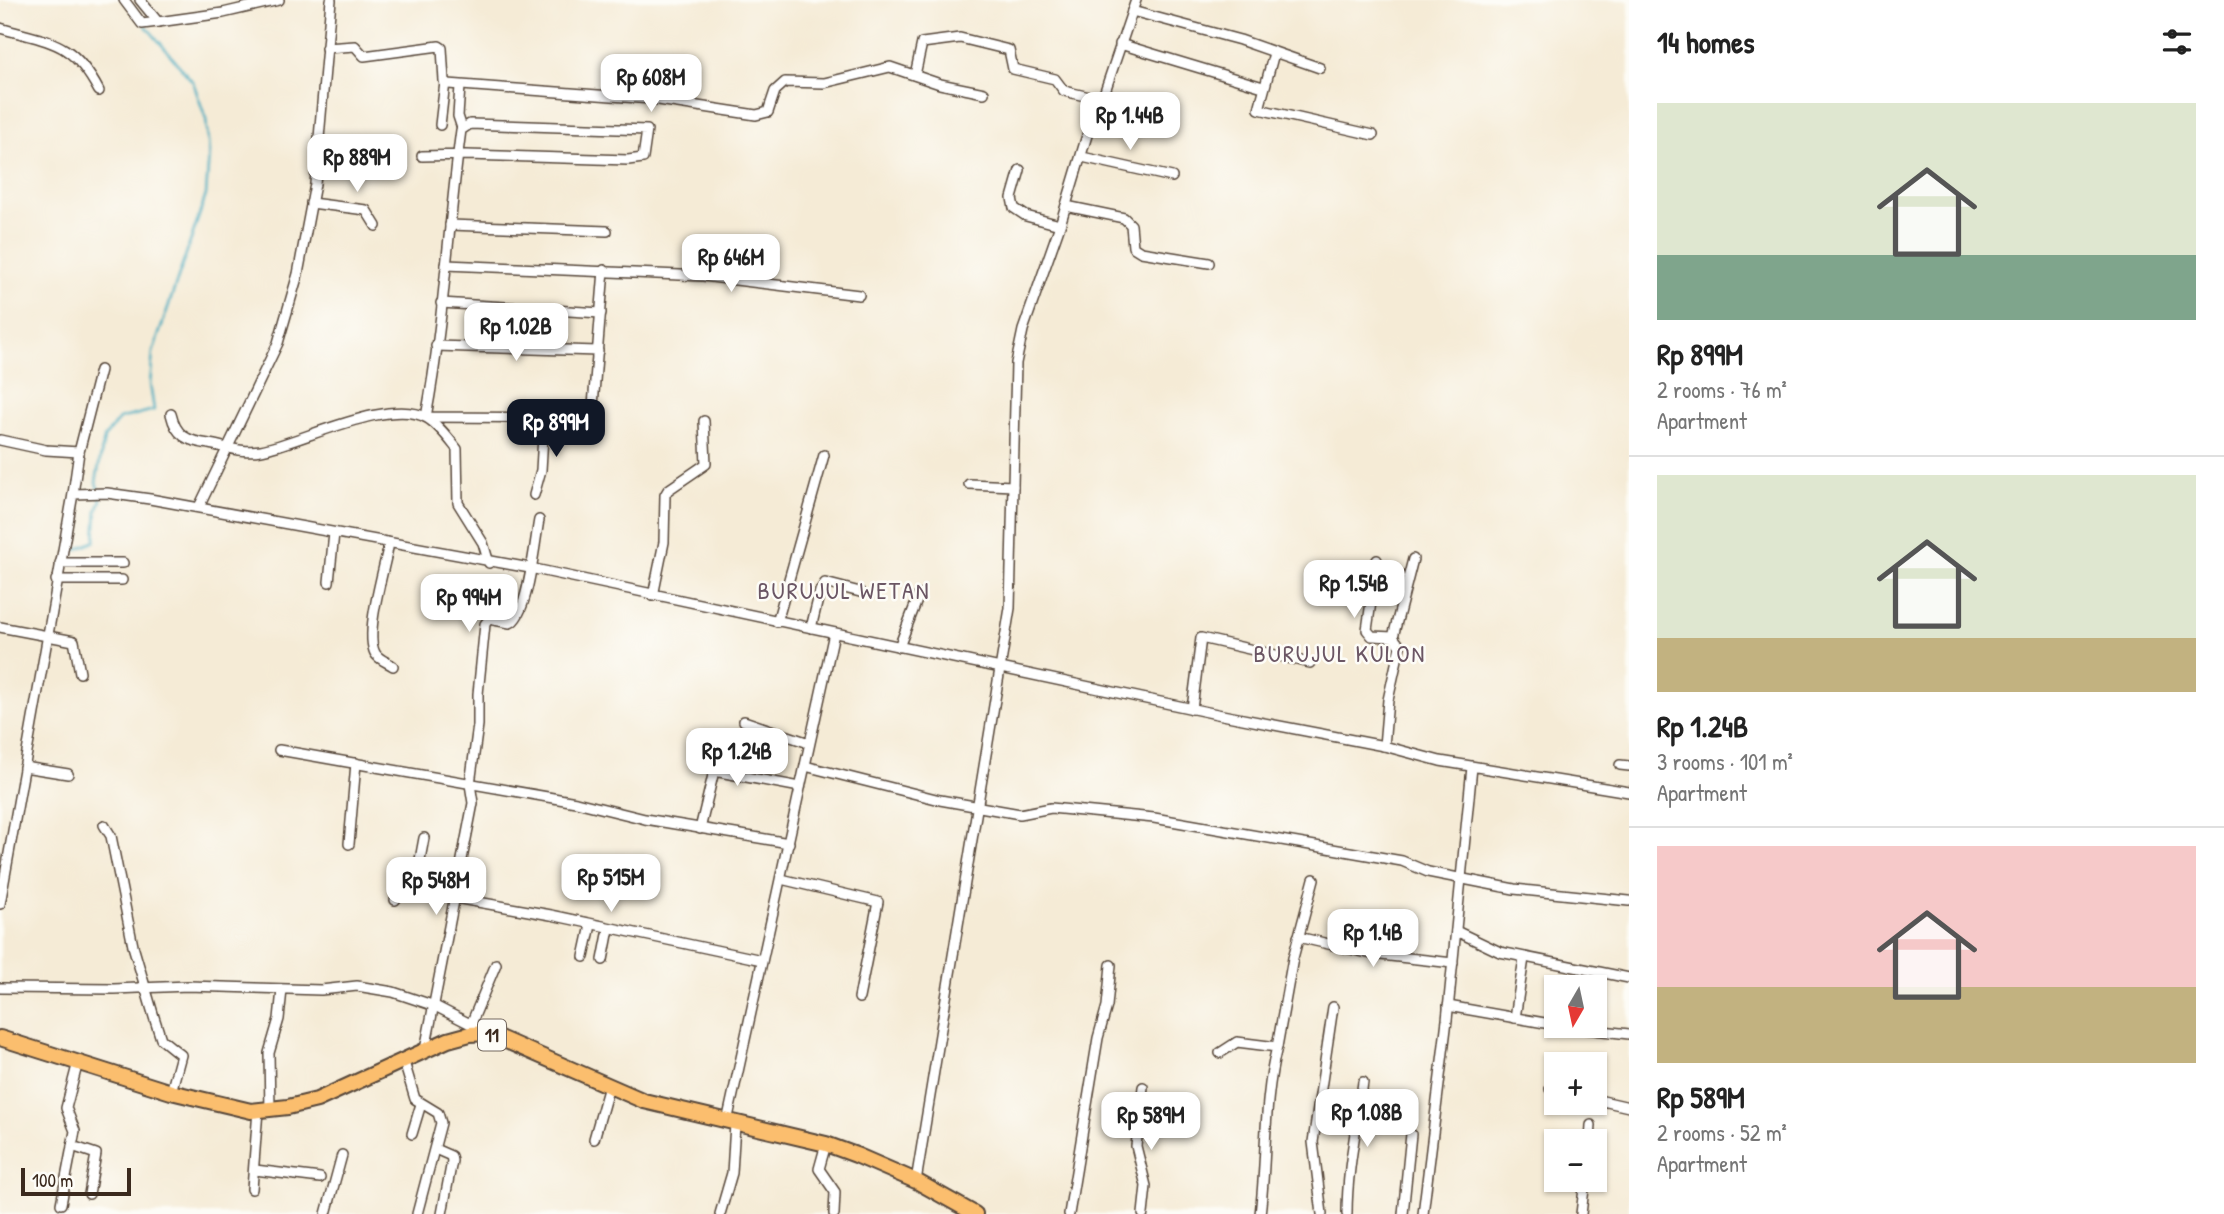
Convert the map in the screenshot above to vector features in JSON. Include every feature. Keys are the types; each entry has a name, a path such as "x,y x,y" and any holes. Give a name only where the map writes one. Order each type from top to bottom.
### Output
{"highway":[{"name":"11","path":"0,1038 171,1092 239,1109 264,1110 317,1100 459,1036 488,1033 661,1106 826,1144 916,1181 975,1214"}],"street":[{"path":"124,0 141,22 153,23 279,0"},
{"path":"139,0 153,23"},
{"path":"199,507 278,343 300,263 311,203 331,0"},
{"path":"916,1181 998,668 1006,639 1013,566 1016,363 1027,317 1060,225 1090,126 1102,100 1136,0"},
{"path":"1132,11 1240,40 1320,68"},
{"path":"0,28 72,52 83,64 99,91"},
{"path":"915,75 923,42 970,39 1009,50 1013,69 1057,79 1065,92 1102,100"},
{"path":"1120,44 1263,87"},
{"path":"326,48 354,46 366,56 439,46 442,48 445,82 440,125"},
{"path":"1274,53 1263,87 1260,109 1373,135"},
{"path":"445,82 460,86 652,99 756,116 768,112 775,91 785,82 824,82 887,67 940,84 984,93"},
{"path":"426,417 462,128 458,116 460,86"},
{"path":"422,156 628,160 643,158 647,148 647,130 470,124 462,128"},
{"path":"1082,157 1172,177"},
{"path":"1020,170 1012,198 1014,208 1026,216 1060,225"},
{"path":"311,203 366,210 376,226"},
{"path":"1066,206 1124,218 1131,225 1133,247 1141,252 1209,263"},
{"path":"450,225 607,231"},
{"path":"446,265 704,276 859,295"},
{"path":"171,414 175,429 185,439 242,451 260,450 317,430 396,413 426,417 592,418 604,270"},
{"path":"441,303 601,313"},
{"path":"436,346 598,351"},
{"path":"0,904 79,452 100,370"},
{"path":"426,417 457,449 458,503 483,543 489,563"},
{"path":"534,495 541,470 544,418"},
{"path":"653,596 664,542 665,495 667,490 706,464 704,421"},
{"path":"0,440 46,450 79,452"},
{"path":"777,622 824,455"},
{"path":"969,484 1013,486"},
{"path":"73,494 107,493 199,507 489,563 530,568 1192,709 1384,746 1472,767 1629,792"},
{"path":"425,1050 473,803 470,784 478,729 478,694 485,624 492,619 510,623 516,621 526,595 539,520"},
{"path":"329,582 334,533"},
{"path":"389,543 374,603 373,648 377,656 393,666"},
{"path":"1384,746 1388,700 1399,646 1393,637 1413,559"},
{"path":"1377,560 1367,630 1372,636 1393,637"},
{"path":"60,563 123,563"},
{"path":"56,580 122,580"},
{"path":"811,628 820,591 825,583 860,592"},
{"path":"899,647 919,596"},
{"path":"0,627 76,643 80,673"},
{"path":"720,1214 732,1173 731,1123 762,960 834,633"},
{"path":"1192,709 1201,638 1310,663"},
{"path":"744,721 810,743"},
{"path":"279,750 576,802 700,829 789,843"},
{"path":"349,844 356,762"},
{"path":"804,766 977,807 1024,815 1051,808 1154,818 1402,861 1428,872 1525,891 1629,901"},
{"path":"24,767 68,774"},
{"path":"1423,1214 1457,931 1472,767"},
{"path":"700,829 713,771 800,787"},
{"path":"104,825 111,836 133,946 161,1039 181,1055 171,1092"},
{"path":"416,881 424,838"},
{"path":"781,878 878,902 859,998"},
{"path":"1260,1214 1265,1172 1268,1091 1298,937 1314,879"},
{"path":"395,900 403,887 416,881 457,884"},
{"path":"455,898 762,960"},
{"path":"584,957 591,925"},
{"path":"603,960 609,929"},
{"path":"1457,931 1500,952 1629,978"},
{"path":"1298,937 1372,954 1453,963"},
{"path":"1515,1018 1524,958"},
{"path":"471,1024 496,964"},
{"path":"1069,1214 1098,1038 1107,1006 1111,965"},
{"path":"0,988 200,986 282,990 358,986 393,992 435,1006 488,1033"},
{"path":"252,1189 264,1110 269,1053 279,1019 282,990"},
{"path":"1448,1006 1544,1023"},
{"path":"1322,1214 1312,1142 1333,1007"},
{"path":"1607,1031 1629,1034"},
{"path":"1220,1053 1237,1042 1277,1047"},
{"path":"61,1204 75,1128 66,1111 78,1062"},
{"path":"404,1062 411,1090 421,1104 438,1113 440,1118 435,1149 416,1214"},
{"path":"1347,1214 1347,1168 1356,1132 1363,1082"},
{"path":"594,1139 609,1086"},
{"path":"1143,1087 1136,1146 1146,1186 1143,1214"},
{"path":"1607,1103 1629,1107"},
{"path":"412,1134 421,1104"},
{"path":"1591,1125 1591,1129"},
{"path":"1403,1214 1411,1134"},
{"path":"826,1144 819,1169 835,1192 834,1214"},
{"path":"72,1146 96,1154 89,1194"},
{"path":"435,1149 450,1156 452,1161 443,1214"},
{"path":"326,1214 342,1155"},
{"path":"255,1170 320,1178"},
{"path":"1581,1214 1584,1192"}],"waterway":[{"path":"74,551 95,541 97,511 101,500 96,482 104,438 119,419 154,410 150,384 153,352 206,195 209,152 206,119 193,82 146,26"}],"district":[{"name":"BURUJUL WETAN","path":"844,590"},
{"name":"BURUJUL KULON","path":"1340,653"}]}
